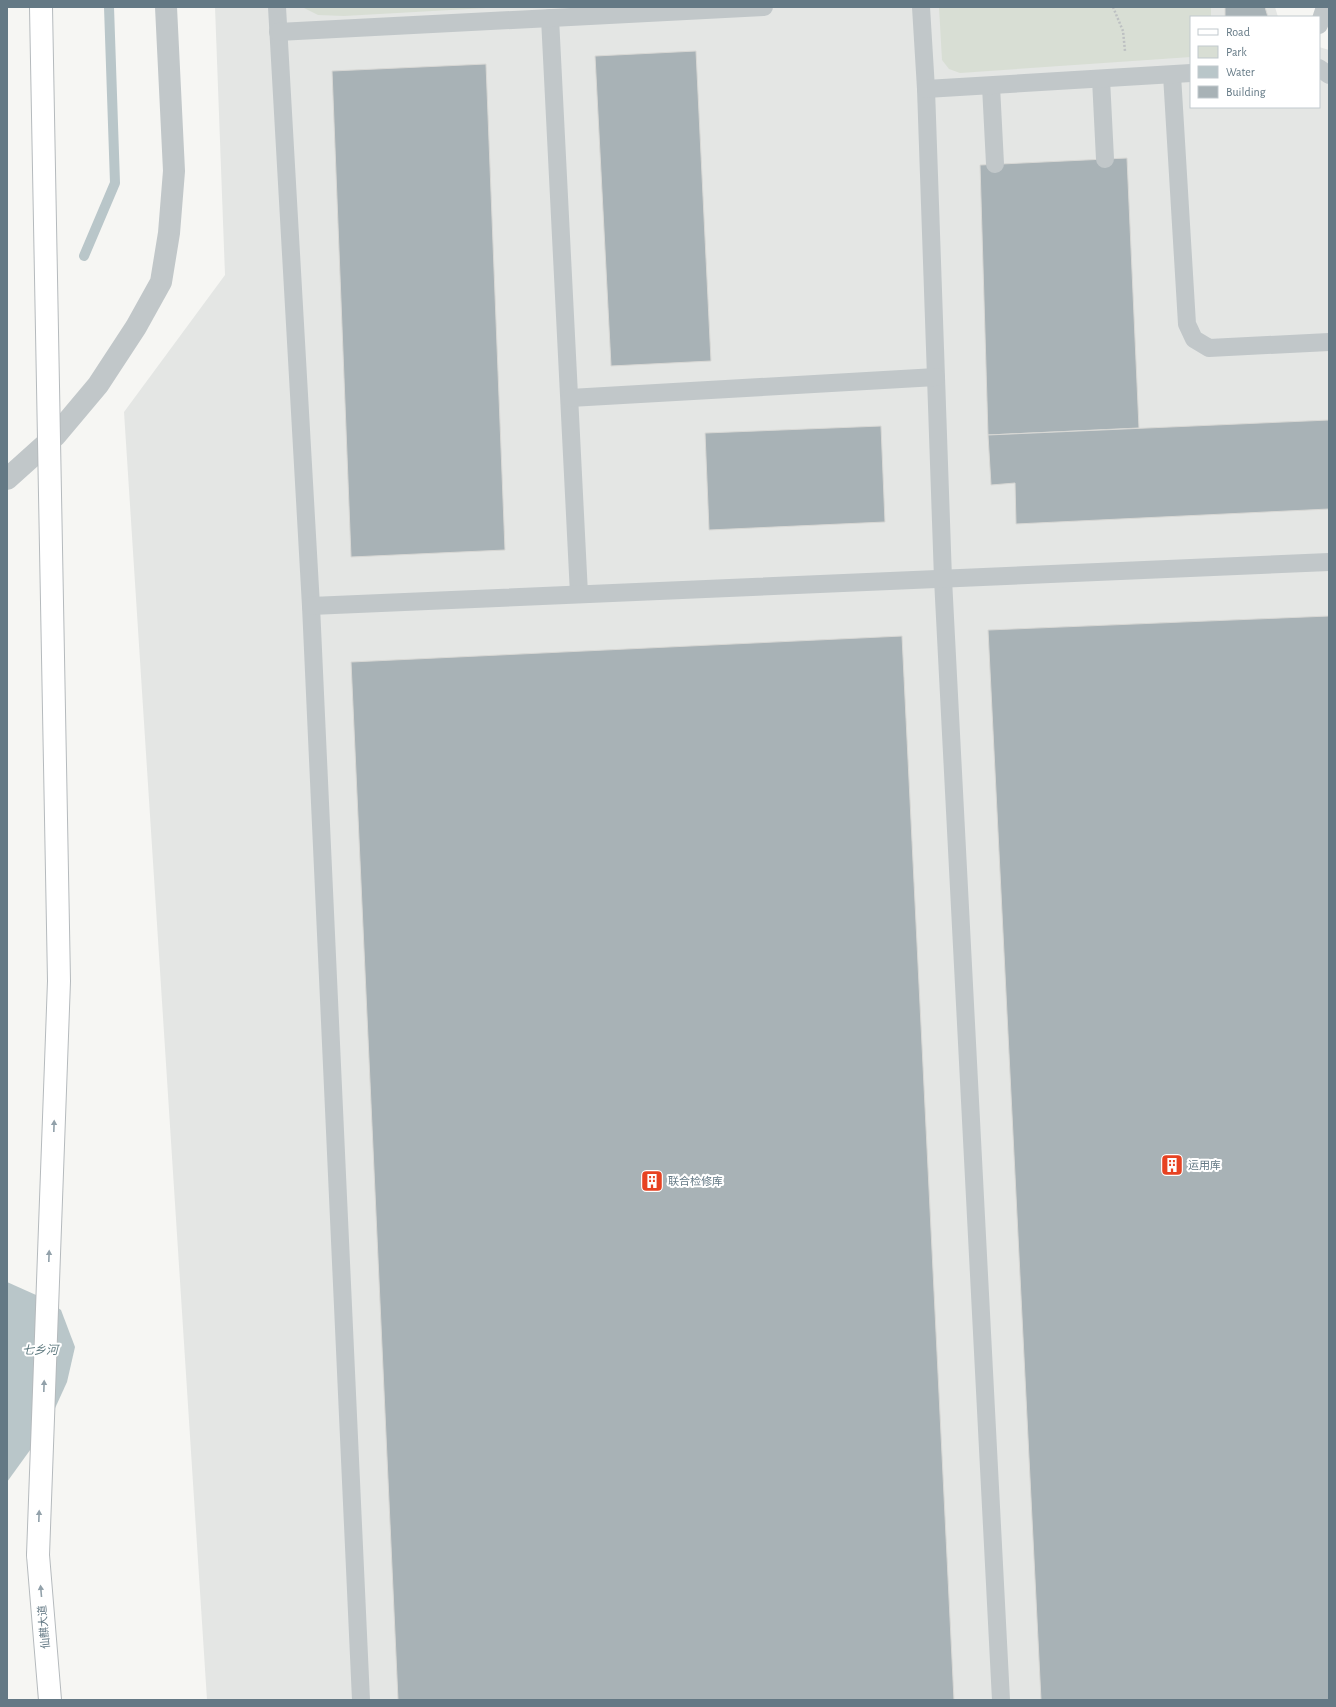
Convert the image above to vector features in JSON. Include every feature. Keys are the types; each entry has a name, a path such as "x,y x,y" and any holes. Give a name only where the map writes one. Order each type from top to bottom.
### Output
{"main road":[{"name":"仙麒大道","path":"41,7 59,981 38,1555 50,1700"}],"street":[{"path":"7,480 56,436 98,385 136,327 161,282 169,233 174,171 166,7"}],"lane":[{"path":"277,7 311,606 361,1700"},
{"path":"278,32 764,7"},
{"path":"921,7 926,89 943,579 1001,1700"},
{"path":"1320,22 1325,7"},
{"path":"550,18 579,594"},
{"path":"1320,69 1329,75"},
{"path":"926,89 1190,73"},
{"path":"1172,75 1187,324 1194,339 1209,348 1329,342"},
{"path":"1102,79 1105,159"},
{"path":"991,86 995,164"},
{"path":"570,398 936,377"},
{"path":"311,606 1329,562"}],"path":[{"path":"1113,7 1123,31 1126,77"}],"shaded area":[{"path":"215,7 1275,7 1278,16 1190,16 1190,108 1320,108 1320,47 1329,50 1329,1700 207,1700 124,412 225,275"}],"green space":[{"path":"302,7 504,7 344,16 318,15"},
{"path":"939,7 1211,7 1211,16 1190,16 1190,57 960,73 949,69 942,60"}],"water":[{"name":"七乡河","path":"7,1282 45,1299 61,1310 75,1347 67,1382 46,1428 7,1482"}],"building":[{"path":"1225,7 1265,7 1268,16 1225,16"},
{"path":"696,51 711,361 611,366 595,56"},
{"path":"486,64 505,550 351,557 332,71"},
{"path":"1127,158 1139,428 988,435 980,165"},
{"path":"1329,420 1329,509 1016,524 1015,483 991,485 988,435"},
{"path":"881,426 885,522 709,530 705,433"},
{"name":"运用库","path":"1329,616 1329,1700 1041,1700 988,630"},
{"name":"联合检修库","path":"902,636 954,1700 398,1700 351,662"}],"waterway":[{"path":"84,256 115,183 109,7"}],"place":[{"name":"运用库","path":"1172,1165"},
{"name":"联合检修库","path":"652,1181"}]}
